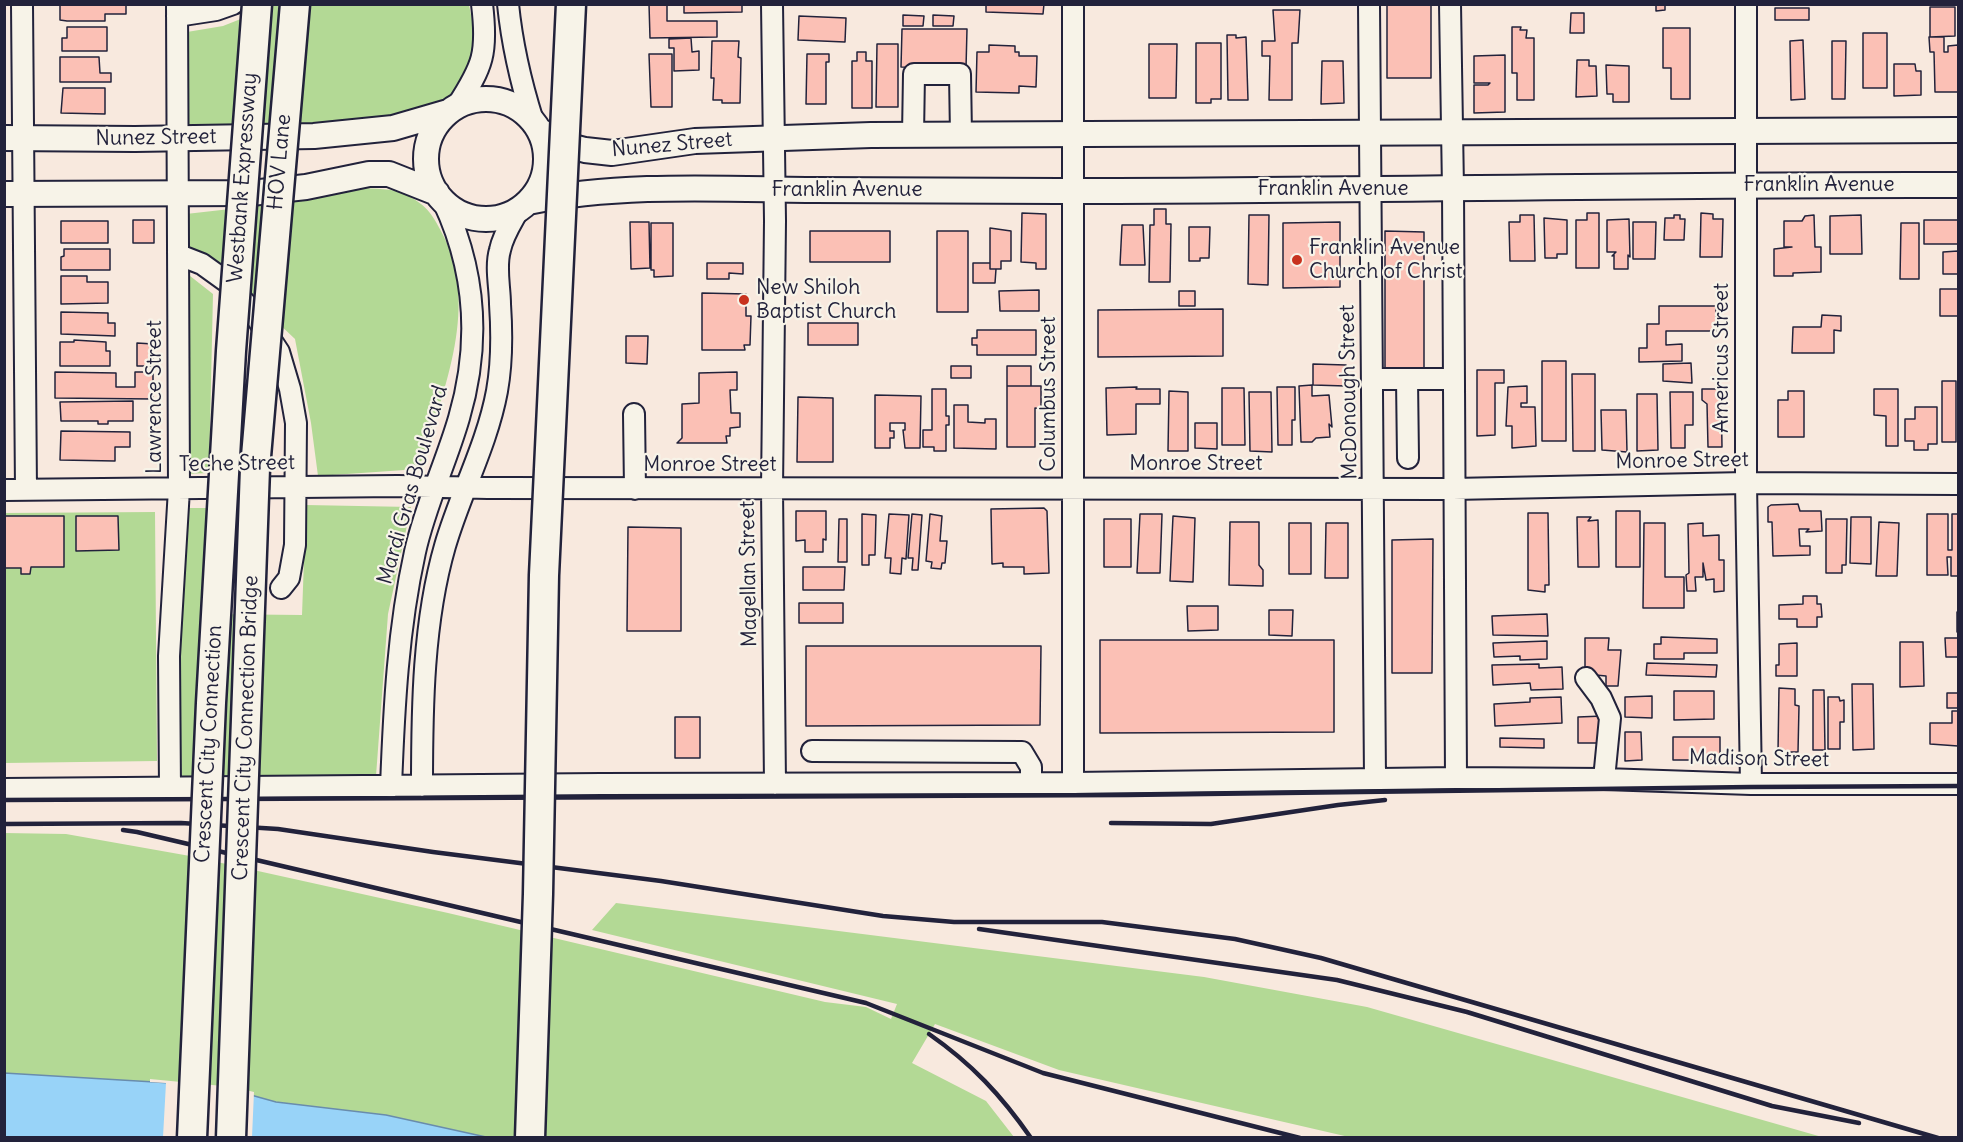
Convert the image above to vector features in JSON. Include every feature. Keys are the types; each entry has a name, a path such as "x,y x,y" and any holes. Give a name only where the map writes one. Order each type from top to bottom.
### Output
{"highway":[{"name":"Westbank Expressway","path":"231,351 257,4"},
{"name":"HOV Lane","path":"266,320 295,4"},
{"path":"530,1137 538,905 544,575 571,4"},
{"name":"Crescent City Connection Bridge","path":"231,1137 255,468 266,320"},
{"name":"Crescent City Connection","path":"192,1137 211,703 231,351"}],"main road":[{"path":"15,194 251,193 389,174 440,197 459,213 478,218 499,218 524,206 541,184 546,163 544,141 536,126 517,106 496,99 476,99 453,109 435,127 426,156 429,175 440,197"},
{"name":"Nunez Street","path":"14,138 339,135 393,128 453,109"},
{"name":"Nunez Street","path":"536,126 558,143 585,150 612,153 696,141 773,137"},
{"path":"773,137 1959,130"},
{"name":"Franklin Avenue","path":"707,189 1072,191 1454,189 1747,184 1959,185"},
{"name":"Nunez Street","path":"524,206 596,191 707,189"}],"street":[{"path":"22,4 14,138 26,490"},
{"path":"177,10 216,10 233,4"},
{"path":"453,109 472,82 483,57 486,34 482,4"},
{"path":"508,4 520,79 536,126"},
{"name":"Magellan Street","path":"772,4 775,221 772,489 775,784"},
{"name":"Columbus Street","path":"1072,783 1073,4"},
{"name":"McDonough Street","path":"1369,4 1375,778"},
{"path":"1450,4 1454,189 1453,489 1456,778"},
{"name":"Americus Street","path":"1746,4 1746,483 1751,784"},
{"name":"Lawrence Street","path":"170,788 170,656 178,489 177,10"},
{"path":"913,135 914,74 960,74 961,135"},
{"name":"Mardi Gras Boulevard","path":"392,787 394,703 402,619 415,549 459,417 470,361 472,290 466,259 456,228 440,197"},
{"path":"422,786 423,688 432,609 445,547 494,404 501,353 499,251 505,233 524,206"},
{"path":"179,255 202,264 227,282 252,311 279,352 290,389 296,423 294,545 289,578 281,588"},
{"path":"1373,379 1453,379"},
{"path":"1407,379 1408,458"},
{"path":"634,414 635,489"},
{"name":"Monroe Street","path":"434,487 1453,489 1746,483 1959,484"},
{"name":"Teche Street","path":"4,490 434,487"},
{"path":"1586,678 1601,698 1610,718 1604,779"},
{"path":"812,752 1022,752 1031,767 1031,783"},
{"path":"863,752 863,784"},
{"path":"938,752 938,784"},
{"name":"Madison Street","path":"4,789 1072,783 1375,778 1558,778 1751,784 1959,784"}],"green space":[{"path":"276,5 469,5 475,35 468,78 440,104 391,118 326,127 186,128 187,32 223,26"},
{"path":"360,188 400,192 425,207 433,217 444,237 454,265 458,294 458,324 446,383 419,469 318,476 311,423 295,339 221,269 186,251 186,214 310,200"},
{"path":"185,272 213,294 209,473 185,474"},
{"path":"306,505 411,507 388,614 376,776 178,776 184,508 211,508 207,614 302,615"},
{"path":"155,512 157,761 5,763 4,513"},
{"path":"4,833 66,834 190,856 448,913 825,1002 866,1007 891,1019 897,1004 592,930 616,903 1204,977 1367,1007 1822,1137 1349,1137 1059,1070 935,1024 912,1063 986,1101 1014,1137 486,1137 386,1115 276,1102 171,1084 5,1073"}],"water":[{"path":"4,1073 171,1083 233,1090 276,1102 386,1115 486,1137 5,1137"}],"pier":[{"path":"150,1079 233,1087 254,1092 252,1137 163,1137 166,1083 150,1082"}],"building":[{"path":"60,4 126,4 126,14 105,14 105,21 60,20"},
{"path":"649,4 667,4 667,21 717,21 717,37 650,38"},
{"path":"684,4 742,4 742,12 684,13"},
{"path":"986,4 1044,4 1043,14 986,12"},
{"path":"1387,4 1431,4 1431,78 1387,78"},
{"path":"1656,4 1689,4 1665,5 1665,10 1656,11"},
{"path":"1930,7 1955,7 1955,36 1930,37"},
{"path":"1775,8 1809,8 1809,20 1775,20"},
{"path":"1273,10 1300,10 1298,43 1292,43 1292,100 1269,100 1270,56 1262,56 1262,41 1275,41"},
{"path":"1571,13 1584,13 1584,33 1570,33"},
{"path":"903,15 924,16 923,26 903,26"},
{"path":"933,15 954,16 953,26 933,26"},
{"path":"799,16 846,18 845,42 798,40"},
{"path":"67,27 107,27 107,51 62,51 62,38 67,38"},
{"path":"1512,27 1527,30 1526,38 1534,38 1534,100 1517,100 1517,73 1512,73"},
{"path":"1663,28 1690,28 1690,99 1671,99 1671,68 1663,68"},
{"path":"902,29 967,29 966,68 901,67"},
{"path":"1863,33 1887,33 1887,88 1863,88"},
{"path":"1227,35 1236,35 1236,38 1246,37 1248,100 1228,100"},
{"path":"1929,37 1944,37 1944,52 1948,52 1948,46 1958,45 1958,92 1935,92 1934,52 1930,52"},
{"path":"691,38 692,52 699,51 699,70 674,71 674,48 669,48 669,39"},
{"path":"1803,40 1805,99 1791,100 1790,41"},
{"path":"712,41 739,41 740,103 722,103 722,100 713,100"},
{"path":"1832,41 1846,41 1845,99 1832,99"},
{"path":"1196,43 1221,43 1221,99 1211,99 1211,103 1196,103"},
{"path":"877,44 898,44 898,107 876,107"},
{"path":"1149,44 1177,44 1176,98 1149,98"},
{"path":"989,45 1015,46 1015,52 1019,52 1019,56 1037,56 1036,87 1019,86 1019,93 976,92 977,52 989,52"},
{"path":"857,52 866,52 866,61 872,61 872,108 852,108 852,61 857,61"},
{"path":"649,54 672,54 672,107 651,107"},
{"path":"807,54 829,54 829,62 826,62 826,104 806,104"},
{"path":"1505,55 1505,112 1474,113 1474,85 1490,83 1474,83 1474,56"},
{"path":"60,57 99,57 100,73 111,73 111,82 60,82"},
{"path":"1577,60 1589,60 1589,66 1596,66 1597,96 1576,97"},
{"path":"1322,61 1343,61 1344,103 1321,104"},
{"path":"1894,64 1915,64 1916,71 1921,71 1921,95 1894,96"},
{"path":"1606,65 1629,66 1629,102 1613,102 1613,94 1607,94"},
{"path":"63,88 105,88 105,114 61,113"},
{"path":"1154,209 1166,209 1166,224 1171,224 1170,282 1149,282 1150,225 1154,225"},
{"path":"1022,213 1046,214 1046,269 1036,269 1036,263 1021,262"},
{"path":"1587,213 1599,213 1599,268 1576,268 1576,220 1587,220"},
{"path":"1701,213 1713,214 1713,219 1723,219 1722,257 1700,257"},
{"path":"1249,215 1269,215 1268,285 1248,284"},
{"path":"1520,215 1534,215 1535,261 1510,261 1509,222 1520,222"},
{"path":"1674,215 1680,215 1680,219 1685,219 1684,240 1664,240 1665,218 1674,218"},
{"path":"1814,215 1815,247 1821,247 1821,272 1774,276 1774,249 1792,247 1784,247 1784,221 1802,221 1805,216"},
{"path":"1861,215 1862,254 1830,254 1830,216"},
{"path":"1544,218 1567,220 1567,254 1557,254 1557,258 1545,258"},
{"path":"1629,219 1628,269 1614,269 1614,255 1612,256 1616,252 1607,252 1607,220"},
{"path":"133,220 154,220 154,243 133,243"},
{"path":"1924,220 1958,220 1958,244 1924,244"},
{"path":"61,221 108,221 108,243 61,243"},
{"path":"630,222 649,222 650,268 631,269"},
{"path":"1340,222 1340,287 1283,288 1283,223"},
{"path":"1633,222 1656,222 1655,259 1633,259"},
{"path":"651,223 673,223 673,276 654,277 654,270 651,270"},
{"path":"1901,223 1919,223 1919,279 1900,279"},
{"path":"1122,225 1143,225 1145,265 1120,265"},
{"path":"1189,227 1210,227 1209,258 1189,261"},
{"path":"990,228 1011,231 1011,261 1001,261 1001,269 990,269"},
{"path":"810,231 890,231 890,262 810,262"},
{"path":"937,231 968,231 968,312 937,312"},
{"path":"1385,231 1424,232 1424,371 1385,371"},
{"path":"64,249 110,249 110,270 61,270 61,257 64,256"},
{"path":"1958,251 1958,274 1943,274 1943,252"},
{"path":"707,263 743,263 743,274 729,273 729,279 707,279"},
{"path":"973,263 990,263 990,269 996,269 995,283 973,283"},
{"path":"61,276 87,276 87,282 108,282 108,303 61,304"},
{"path":"1940,289 1958,289 1958,316 1940,316"},
{"path":"1039,290 1039,311 1000,311 999,291"},
{"path":"1179,291 1195,291 1195,306 1179,306"},
{"path":"702,293 746,294 746,316 751,316 750,345 744,345 745,350 702,350"},
{"path":"1659,306 1716,306 1716,331 1666,331 1666,345 1682,344 1682,361 1639,362 1639,348 1647,348 1647,324 1659,324"},
{"path":"1223,309 1223,356 1098,357 1098,310"},
{"path":"61,312 108,313 108,323 115,323 115,336 61,334"},
{"path":"1822,315 1841,316 1841,331 1834,330 1834,353 1792,353 1793,327 1821,327"},
{"path":"808,323 858,323 858,345 808,345"},
{"path":"977,330 1036,330 1036,355 977,355 977,345 972,345 972,338 977,338"},
{"path":"626,336 648,336 647,364 626,363"},
{"path":"74,340 106,342 106,351 110,351 110,366 60,366 60,342 74,342"},
{"path":"137,343 153,344 153,366 137,366"},
{"path":"1542,361 1566,361 1566,441 1542,441"},
{"path":"1691,363 1692,383 1663,381 1663,364"},
{"path":"1313,364 1346,365 1346,386 1313,385"},
{"path":"951,366 971,366 971,378 951,378"},
{"path":"1007,366 1031,366 1031,386 1007,386"},
{"path":"1477,370 1504,370 1504,383 1495,383 1495,435 1477,436"},
{"path":"55,372 116,373 116,387 135,387 135,372 153,372 153,399 55,398"},
{"path":"737,372 737,390 730,390 731,413 740,413 740,427 730,428 730,436 726,436 727,443 677,443 682,438 682,404 699,403 699,373"},
{"path":"1572,374 1595,374 1595,451 1573,451"},
{"path":"1942,381 1956,381 1956,442 1942,442"},
{"path":"1312,385 1312,396 1329,395 1332,427 1329,424 1330,437 1316,438 1312,442 1301,442 1299,386"},
{"path":"1007,386 1041,386 1041,409 1035,408 1035,447 1007,447"},
{"path":"1527,386 1527,403 1521,403 1521,407 1535,407 1536,446 1512,448 1512,426 1506,426 1508,387"},
{"path":"1137,387 1136,389 1160,389 1160,404 1136,404 1136,434 1107,435 1106,388"},
{"path":"1277,387 1295,387 1292,445 1278,445"},
{"path":"1222,388 1244,388 1245,445 1222,445"},
{"path":"932,389 946,389 946,416 949,416 949,425 946,425 946,451 934,451 934,447 923,447 923,430 932,430"},
{"path":"1702,389 1721,389 1722,447 1708,447 1707,404 1702,400"},
{"path":"1874,389 1898,389 1898,446 1886,446 1886,416 1874,415"},
{"path":"1169,391 1188,392 1188,451 1168,451"},
{"path":"1788,391 1804,391 1804,437 1778,437 1778,400 1788,400"},
{"path":"1249,392 1271,392 1272,452 1250,451"},
{"path":"1670,392 1693,392 1693,425 1685,425 1685,448 1671,448"},
{"path":"1637,394 1657,394 1658,450 1637,451"},
{"path":"875,395 921,396 920,448 905,448 903,430 905,430 905,423 890,423 890,431 894,431 894,438 890,438 890,448 875,448"},
{"path":"798,397 833,398 833,462 797,462"},
{"path":"133,401 133,421 108,421 108,424 98,424 98,421 61,421 60,402"},
{"path":"954,405 968,405 968,422 985,423 985,419 996,419 996,449 954,448"},
{"path":"1915,407 1937,407 1937,444 1928,444 1928,450 1914,450 1914,441 1905,441 1905,419 1915,419"},
{"path":"1601,410 1626,410 1627,452 1602,450"},
{"path":"1195,423 1217,423 1217,449 1195,448"},
{"path":"61,431 130,432 130,447 115,447 115,461 60,460"},
{"path":"1798,504 1800,511 1821,511 1822,531 1806,532 1809,529 1799,529 1800,546 1810,546 1810,555 1773,556 1772,522 1768,522 1768,507"},
{"path":"1044,508 1047,511 1049,573 1024,574 1024,567 1003,567 1003,563 992,564 991,509"},
{"path":"796,511 826,511 826,540 823,539 823,552 805,552 805,540 796,541"},
{"path":"1616,511 1640,511 1640,567 1616,567"},
{"path":"1528,513 1548,513 1549,585 1545,585 1545,592 1528,590"},
{"path":"862,514 876,515 875,555 869,555 869,565 862,565"},
{"path":"889,514 909,515 906,559 902,558 901,574 890,573 891,558 885,558"},
{"path":"912,514 922,515 918,570 912,570 913,558 908,558"},
{"path":"930,514 942,516 940,541 947,541 945,563 942,563 941,569 931,568 932,562 926,561"},
{"path":"1140,514 1162,514 1160,573 1137,573"},
{"path":"1927,514 1948,514 1948,550 1952,550 1952,514 1958,514 1958,576 1951,576 1951,557 1947,557 1948,575 1927,575"},
{"path":"4,516 64,516 64,567 31,567 30,574 21,574 21,568 4,568"},
{"path":"76,516 118,516 119,550 76,551"},
{"path":"1173,516 1195,518 1193,582 1170,581"},
{"path":"1577,517 1591,517 1588,521 1598,520 1599,567 1578,567"},
{"path":"1851,517 1871,517 1871,564 1850,563"},
{"path":"839,519 847,519 847,562 838,562"},
{"path":"1104,519 1131,519 1131,567 1104,567"},
{"path":"1826,519 1847,519 1846,565 1842,565 1842,573 1826,573"},
{"path":"1230,522 1259,522 1259,565 1263,570 1263,586 1229,585"},
{"path":"1879,522 1899,523 1897,576 1876,576"},
{"path":"1289,523 1311,523 1311,574 1289,574"},
{"path":"1326,523 1348,523 1348,578 1325,578"},
{"path":"1644,523 1665,523 1665,577 1684,577 1684,608 1643,608"},
{"path":"1703,523 1703,536 1719,535 1719,560 1724,560 1724,591 1714,592 1714,579 1706,580 1703,563 1703,577 1695,577 1696,591 1687,591 1688,524"},
{"path":"628,527 681,528 681,631 627,631"},
{"path":"1433,539 1432,673 1392,673 1392,540"},
{"path":"803,567 845,567 844,590 803,590"},
{"path":"1803,596 1817,596 1817,604 1821,604 1822,617 1817,617 1817,627 1797,627 1797,619 1779,619 1779,605 1803,604"},
{"path":"799,603 843,603 843,623 799,623"},
{"path":"1187,606 1218,606 1218,630 1188,631"},
{"path":"1269,610 1293,610 1292,636 1269,635"},
{"path":"1547,614 1548,636 1493,635 1492,616"},
{"path":"1661,637 1717,639 1717,653 1684,653 1684,659 1654,659 1654,644 1661,644"},
{"path":"1585,638 1609,638 1608,650 1621,650 1618,686 1606,686 1606,676 1585,674"},
{"path":"1945,638 1958,638 1958,657 1946,657"},
{"path":"1100,640 1334,640 1334,732 1100,733"},
{"path":"1547,641 1547,659 1520,660 1520,656 1494,657 1493,643"},
{"path":"1900,642 1923,642 1924,686 1900,687"},
{"path":"1797,643 1797,676 1776,676 1776,665 1779,665 1779,644"},
{"path":"806,646 1041,646 1040,725 806,726"},
{"path":"1647,663 1717,665 1716,677 1646,675"},
{"path":"1539,664 1539,668 1562,667 1563,689 1531,690 1530,683 1493,685 1492,665"},
{"path":"1852,684 1873,684 1874,749 1853,750"},
{"path":"1779,688 1795,689 1795,705 1799,706 1798,752 1778,752"},
{"path":"1813,690 1824,690 1825,750 1813,750"},
{"path":"1674,691 1714,691 1714,719 1674,720"},
{"path":"1947,693 1958,693 1958,708 1947,708"},
{"path":"1652,696 1652,718 1625,717 1625,697"},
{"path":"1561,697 1562,723 1495,726 1494,704 1530,702 1530,698"},
{"path":"1828,697 1839,697 1840,701 1844,700 1844,722 1840,722 1840,749 1828,749"},
{"path":"1952,711 1958,711 1958,746 1930,744 1930,723 1952,723"},
{"path":"1603,716 1601,743 1578,743 1578,717"},
{"path":"675,717 700,717 700,758 675,758"},
{"path":"1625,732 1641,732 1642,760 1625,761"},
{"path":"1673,737 1720,737 1720,760 1673,760"},
{"path":"1500,738 1544,739 1544,748 1500,747"}],"railway":[{"path":"4,800 1127,795 1958,786"},
{"path":"1111,823 1211,824 1385,800"},
{"path":"4,824 181,823 278,829 433,852 661,881 883,916 954,922 1102,922 1235,939 1321,958 1938,1138"},
{"path":"123,830 866,1003 1043,1073 1300,1138"},
{"path":"979,929 1337,980 1467,1012 1772,1106 1859,1123"},
{"path":"929,1034 985,1081 1031,1138"}],"place":[{"name":"Franklin Avenue Church of Christ","path":"1297,260"},
{"name":"New Shiloh Baptist Church","path":"744,300"}]}
